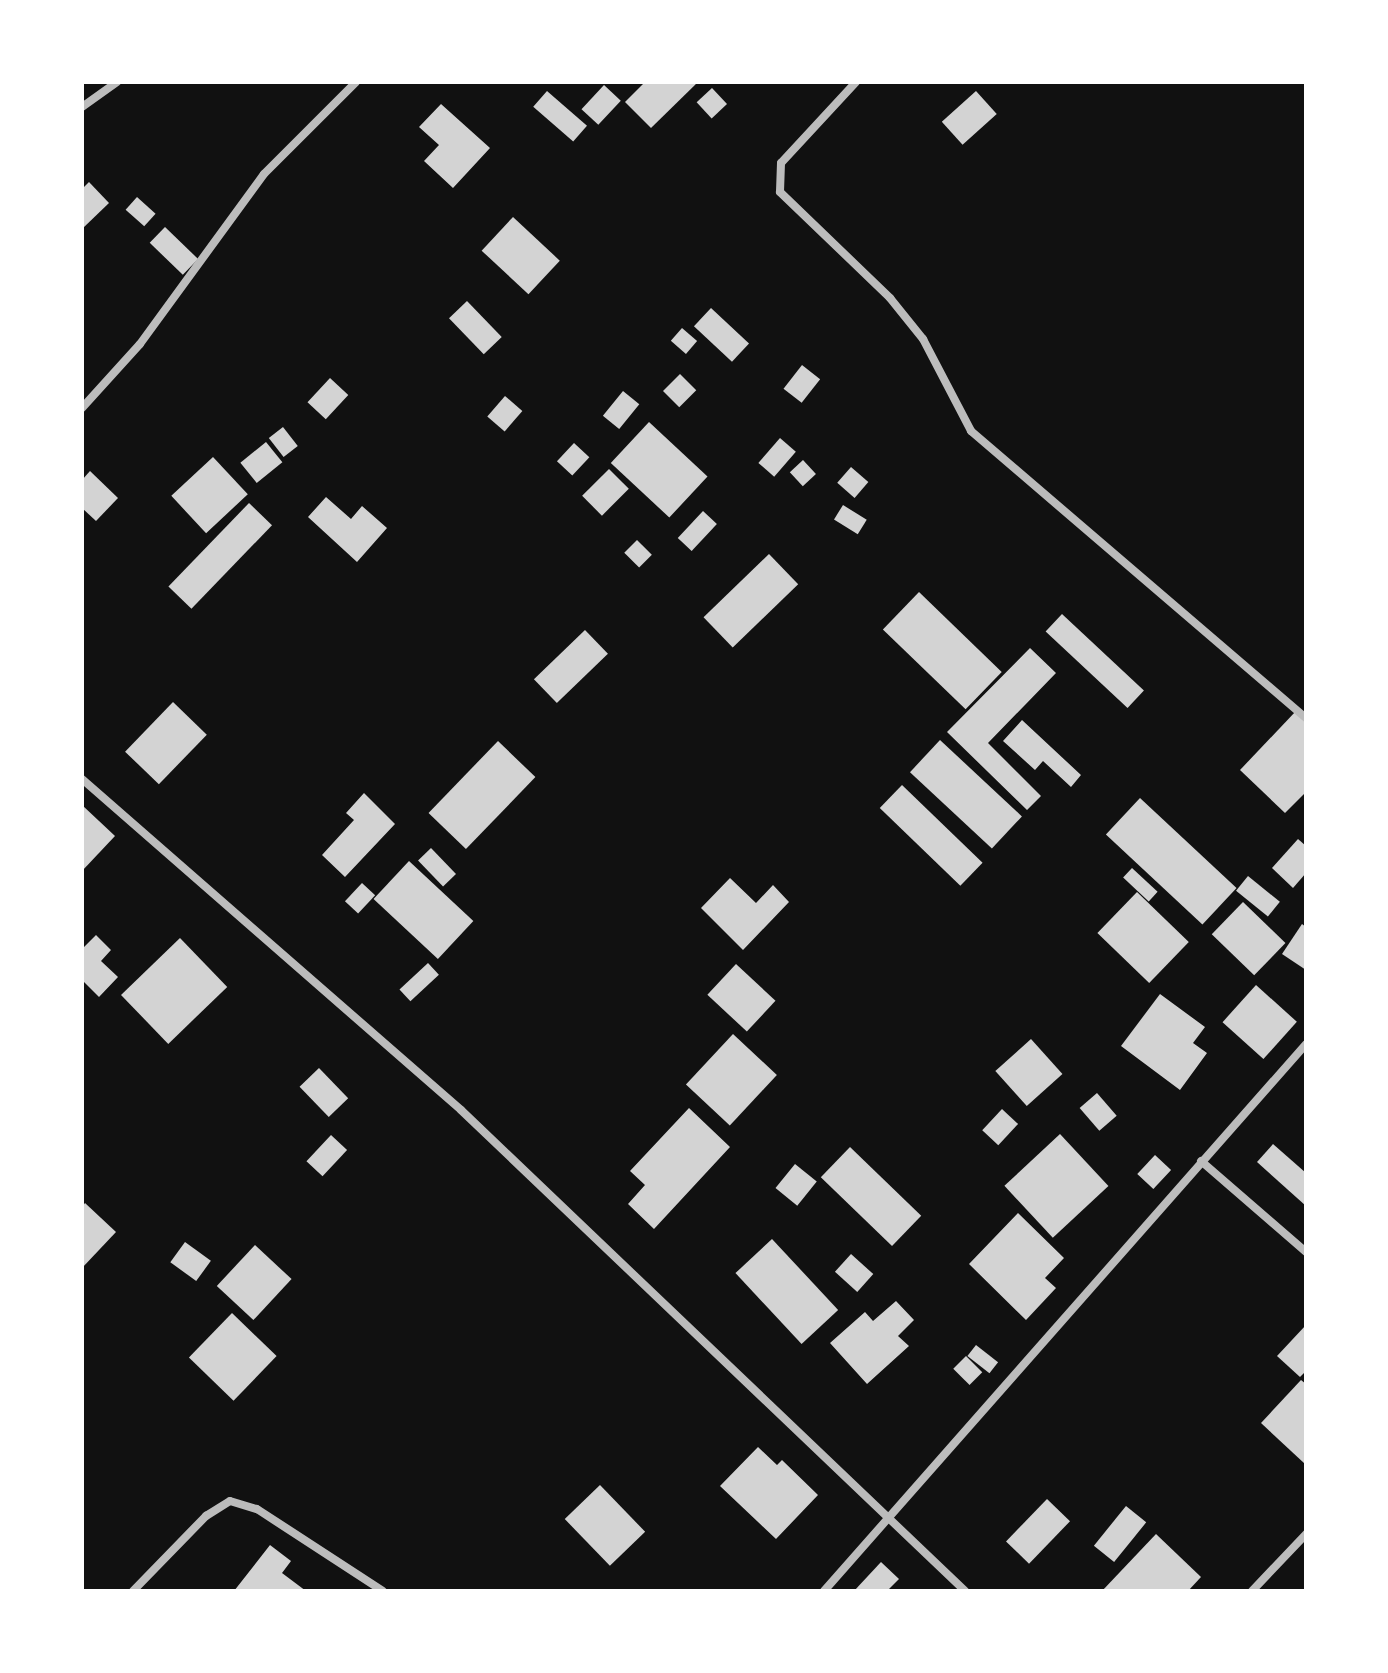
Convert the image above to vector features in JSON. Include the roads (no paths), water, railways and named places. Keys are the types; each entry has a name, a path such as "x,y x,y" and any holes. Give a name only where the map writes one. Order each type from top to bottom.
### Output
{"street":[{"path":"82,107 117,82"},
{"path":"82,408 140,344 264,174 356,82"},
{"path":"856,82 781,163 780,192 890,298 923,339 971,431 1306,718"},
{"path":"82,779 461,1110 965,1591"},
{"path":"824,1591 1306,1044"},
{"path":"1201,1161 1306,1252"},
{"path":"133,1591 206,1516 230,1501 257,1509 383,1591"},
{"path":"1252,1591 1306,1534"}]}
